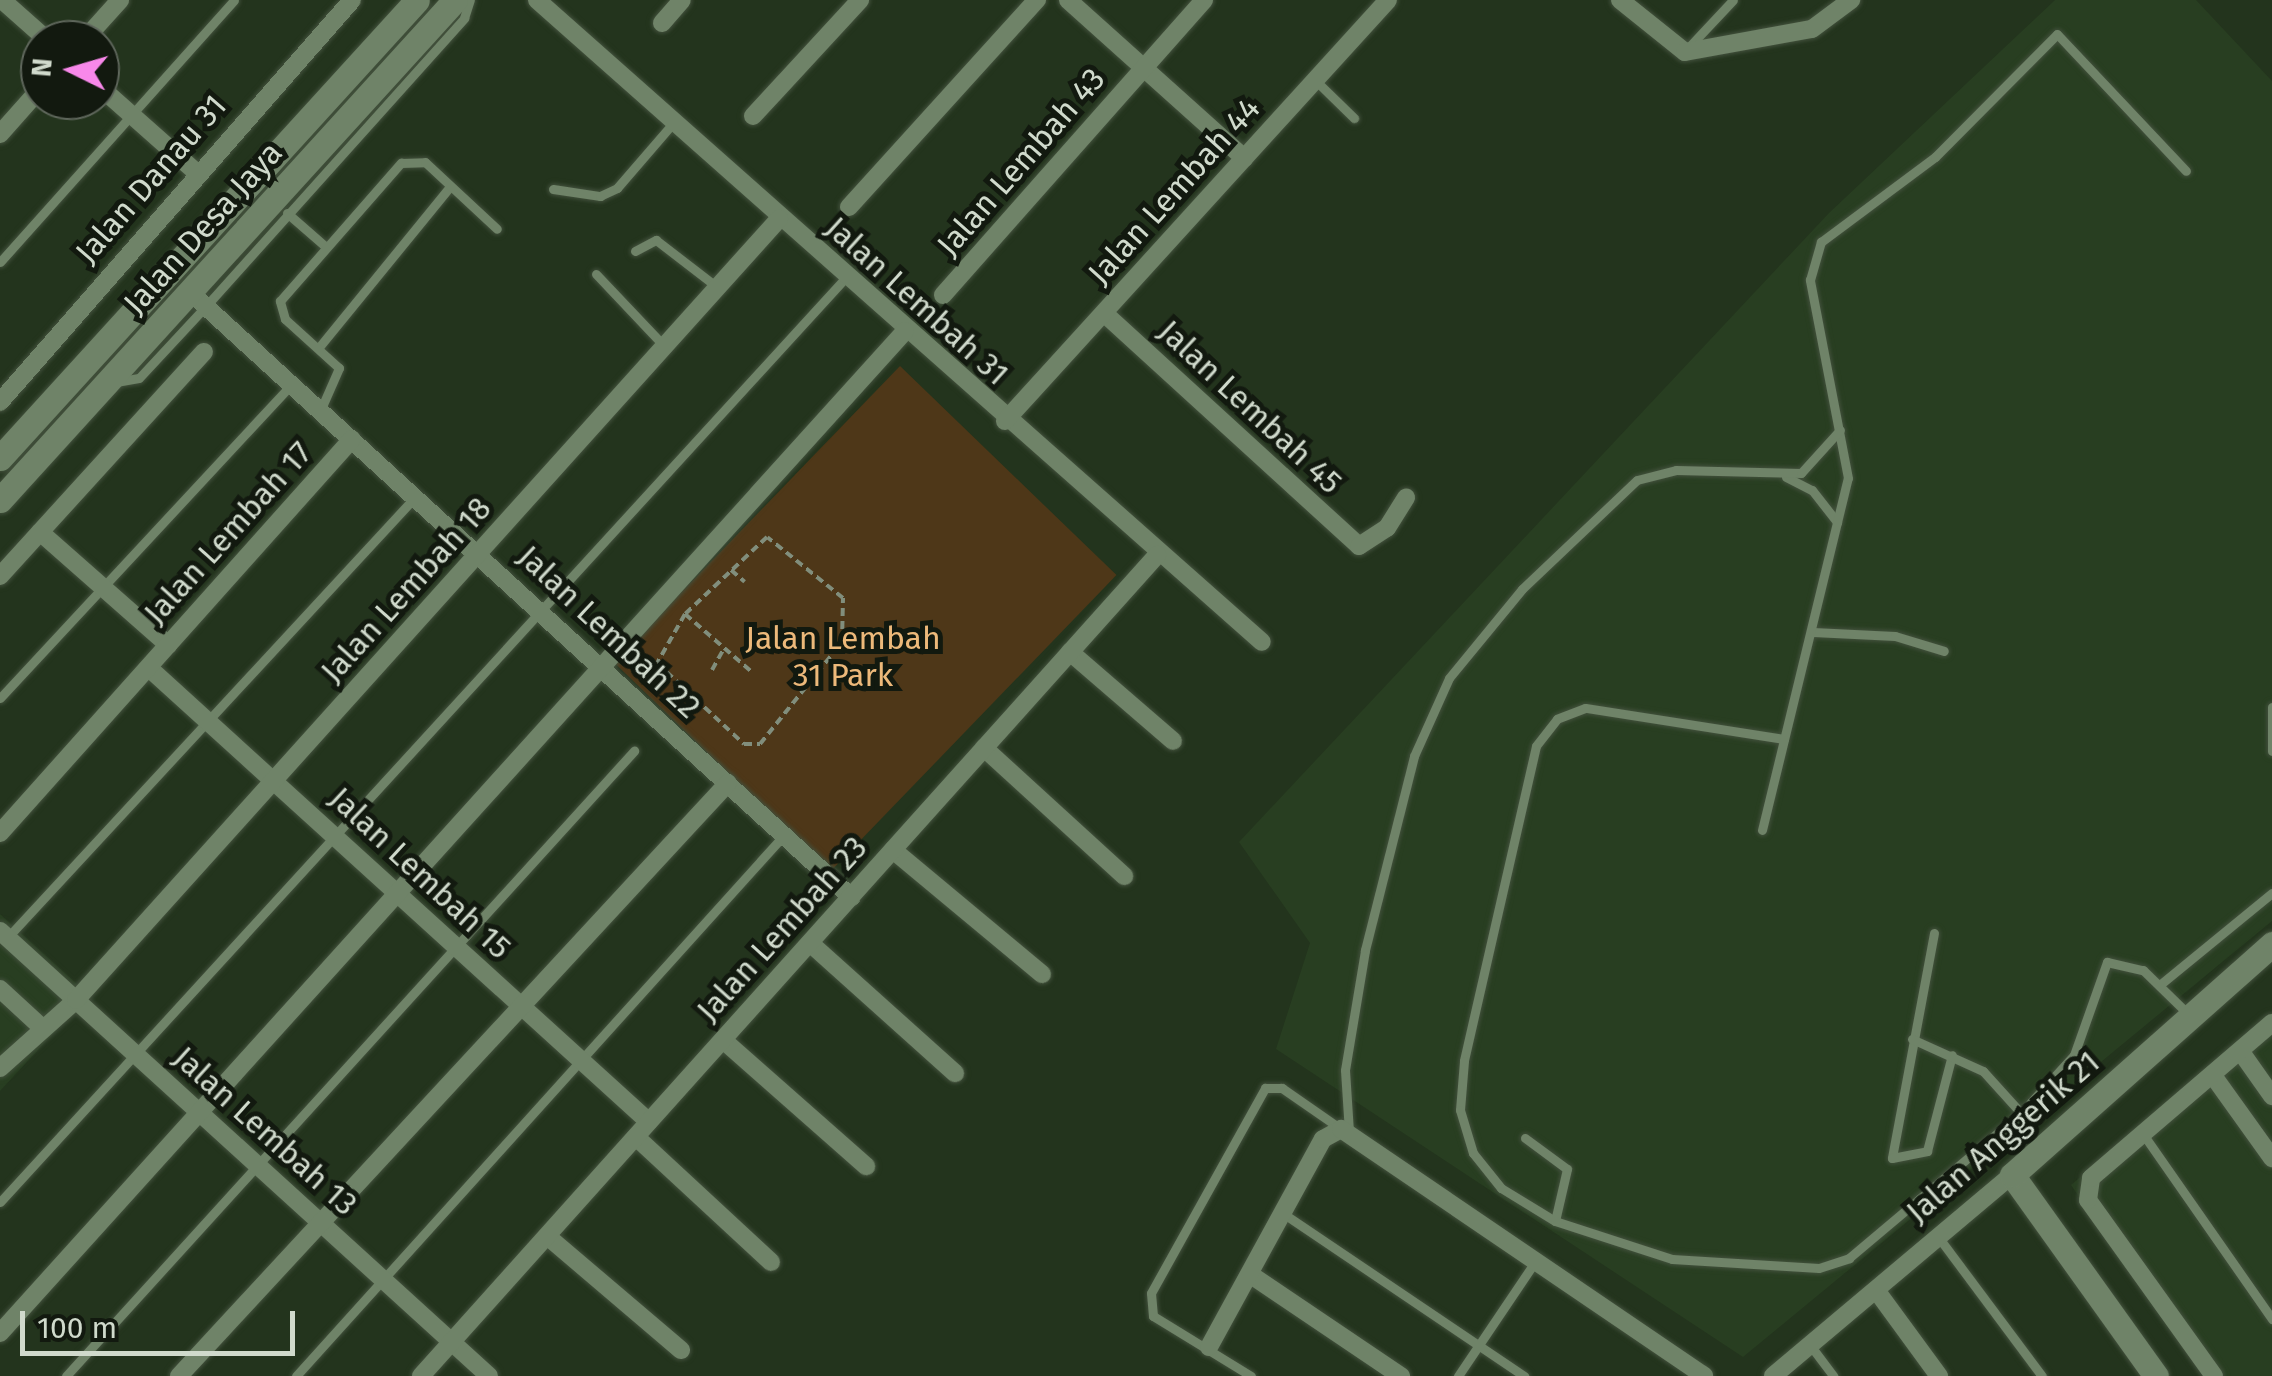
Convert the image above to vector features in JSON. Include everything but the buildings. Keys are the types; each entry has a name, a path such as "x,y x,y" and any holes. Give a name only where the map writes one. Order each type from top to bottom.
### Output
{"main road":[{"name":"Jalan Desa Jaya","path":"0,458 417,0"},
{"name":"Jalan Desa Jaya","path":"0,500 103,385 198,299 456,0"},
{"name":"Jalan Anggerik 21","path":"2012,1176 2272,944"},
{"path":"2012,1176 2156,1376"}],"street":[{"path":"102,20 120,0"},
{"name":"Jalan Danau 31","path":"0,402 195,171 352,0"},
{"name":"Jalan Lembah 31","path":"537,0 676,120 779,219 1156,555 1262,642"},
{"path":"662,23 682,0"},
{"path":"753,116 860,0"},
{"path":"849,207 1037,0"},
{"path":"1068,0 1244,158"},
{"name":"Jalan Lembah 43","path":"943,295 1204,0"},
{"name":"Jalan Lembah 44","path":"1005,421 1388,0"},
{"path":"1620,0 1685,52 1812,29 1852,0"},
{"path":"3,2 24,20"},
{"path":"120,105 195,171"},
{"path":"0,134 20,112"},
{"name":"Jalan Lembah 18","path":"0,1068 39,1024 76,1000 779,219"},
{"name":"Jalan Lembah 22","path":"198,299 602,663 851,898"},
{"name":"Jalan Lembah 45","path":"1105,314 1354,544 1374,543 1406,497"},
{"path":"0,1332 202,1114 394,894 906,331"},
{"path":"0,576 204,352"},
{"name":"Jalan Lembah 17","path":"0,833 352,439"},
{"path":"40,532 168,645"},
{"name":"Jalan Lembah 23","path":"421,1376 1156,555"},
{"path":"1070,652 1173,742"},
{"name":"Jalan Lembah 15","path":"149,668 649,1122"},
{"path":"984,748 1124,876"},
{"path":"179,1376 318,1220 728,783"},
{"path":"893,850 1042,974"},
{"name":"Jalan Lembah 13","path":"4,934 488,1376"},
{"path":"810,943 954,1073"},
{"path":"0,989 39,1024"},
{"path":"2214,1376 2088,1200 2091,1178 2272,1023"},
{"path":"723,1040 866,1166"},
{"path":"2240,1052 2272,1096"},
{"path":"2214,1076 2272,1158"},
{"path":"1209,1347 1324,1140 1345,1130 1704,1376"},
{"path":"636,1138 771,1262"},
{"name":"Jalan Anggerik 21","path":"1773,1376 2012,1176"},
{"path":"548,1236 682,1350"},
{"path":"1250,1275 1401,1376"},
{"path":"1876,1290 1939,1376"}],"lane":[{"path":"0,262 128,112 234,0"},
{"path":"198,299 287,214 470,0"},
{"path":"1685,52 1733,0"},
{"path":"1762,830 1848,478 1810,280 1821,242 1935,157 2044,39 2070,41 2186,171"},
{"path":"1314,78 1354,118"},
{"path":"553,189 600,196 617,188 676,120"},
{"path":"321,410 340,375 320,346 279,308 325,246 406,158 425,162 496,229"},
{"path":"320,346 449,188"},
{"path":"287,214 325,246"},
{"path":"635,250 656,240 717,287"},
{"path":"596,274 664,346"},
{"path":"0,1202 846,277"},
{"path":"0,698 292,384"},
{"path":"1345,1130 1345,1070 1365,950 1414,756 1449,678 1522,590 1637,480 1676,470 1786,477 1820,462 1840,430"},
{"path":"1786,477 1838,522"},
{"path":"4,934 211,722 416,496"},
{"path":"1813,632 1895,636 1944,651"},
{"path":"2272,707 2272,751"},
{"path":"1784,739 1585,708 1557,718 1536,746 1477,987 1460,1110 1473,1153 1501,1188 1554,1221 1672,1259 1819,1268 1849,1258 2021,1113 2074,1054 2107,962 2126,961 2162,983 2189,1015"},
{"path":"66,1376 255,1163 634,751"},
{"path":"296,1376 578,1058 784,835"},
{"path":"2162,983 2272,893"},
{"path":"1934,934 1892,1158 1927,1151 1952,1054"},
{"path":"1912,1039 1983,1071 2021,1113"},
{"path":"1252,1376 1148,1305 1265,1088 1282,1088 1345,1130"},
{"path":"2143,1134 2272,1319"},
{"path":"1525,1138 1567,1169 1554,1221"},
{"path":"1284,1214 1524,1376"},
{"path":"1939,1237 2042,1376"},
{"path":"1458,1376 1536,1260"},
{"path":"1810,1345 1832,1376"}],"path":[{"path":"814,249 849,207"},
{"path":"766,537 843,598 842,642 760,744 744,744 656,662 685,614 766,537"},
{"path":"731,570 745,582"},
{"path":"685,614 752,673"},
{"path":"712,670 724,648"}],"shaded area":[{"path":"2055,0 2196,0 2272,81 2272,921 1743,1357 1276,1049 1310,943 1239,842 1829,213"},
{"path":"0,914 89,995 0,1091"},
{"path":"2272,1013 2272,1376 2203,1376 2071,1185"}],"green space":[{"name":"Jalan Lembah 31 Park","path":"900,366 1117,575 830,871 614,662"}]}
